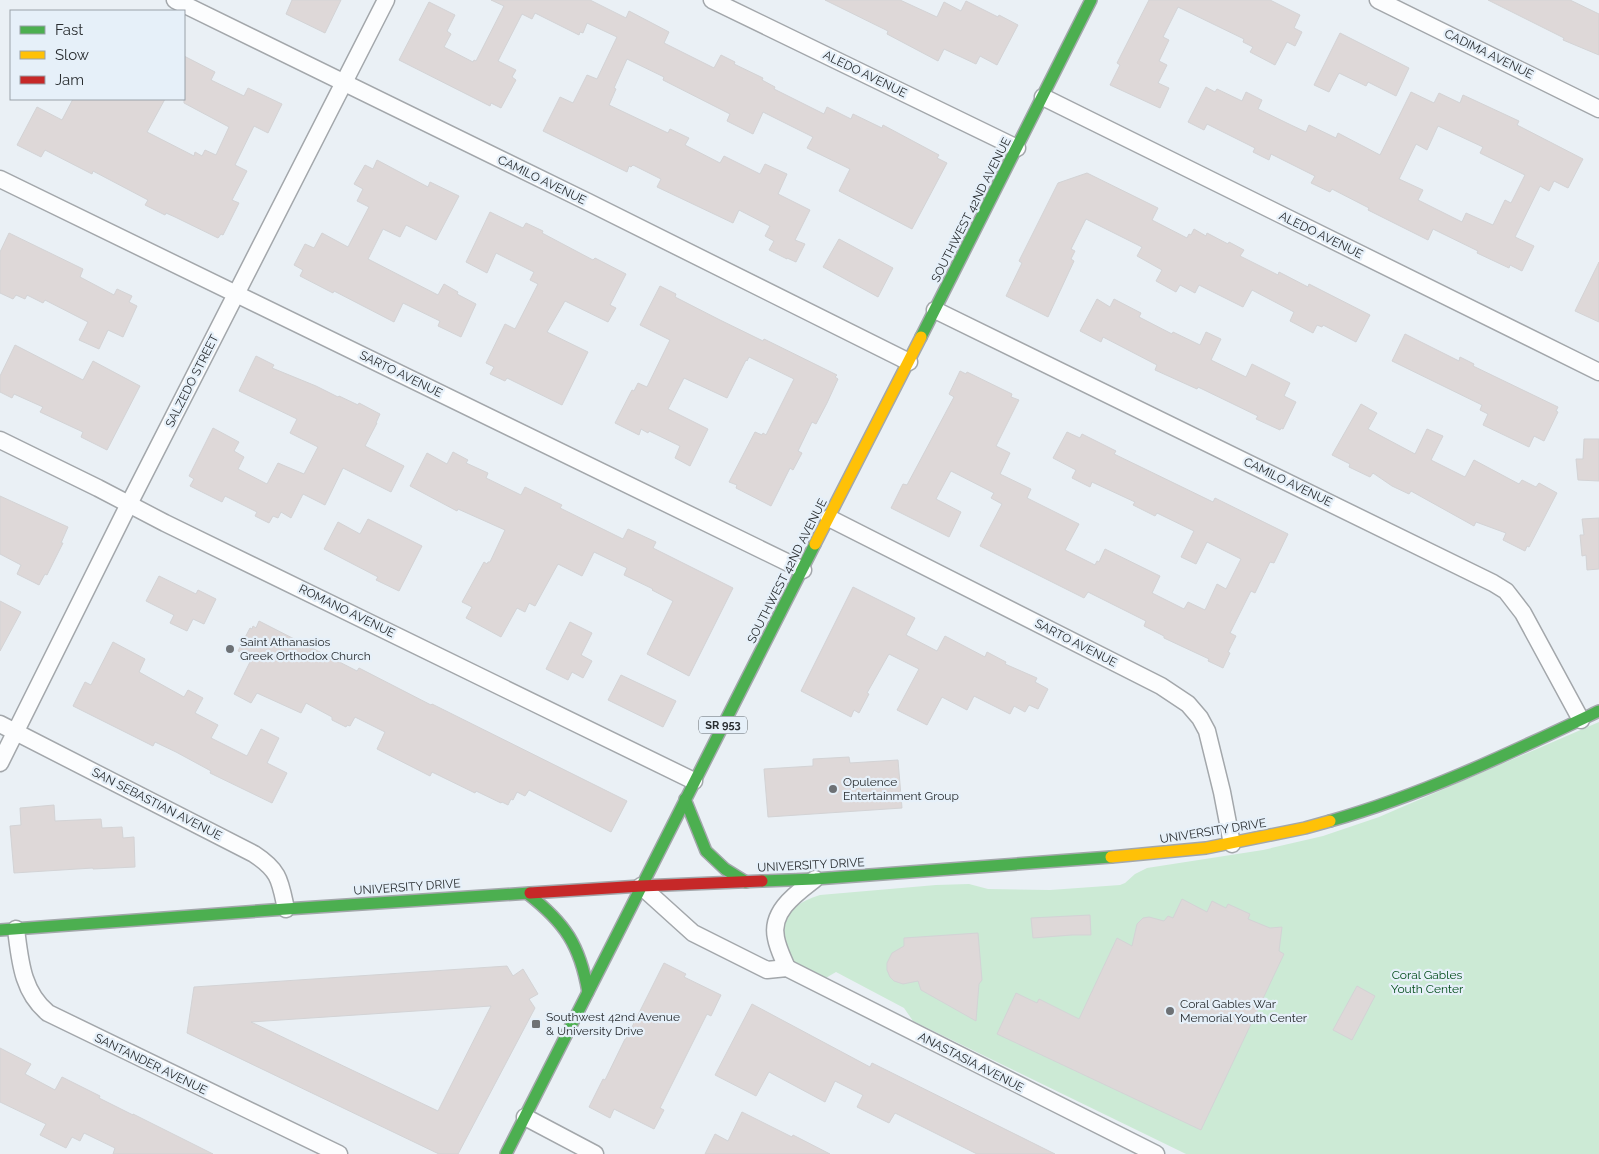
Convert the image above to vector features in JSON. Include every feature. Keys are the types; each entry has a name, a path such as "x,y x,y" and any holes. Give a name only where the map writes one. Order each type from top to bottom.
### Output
{"street":[{"name":"CAMILO AVENUE","path":"175,0 909,362"},
{"name":"SALZEDO STREET","path":"0,763 386,0"},
{"name":"ALEDO AVENUE","path":"712,0 1018,148"},
{"name":"SOUTHWEST 42ND AVENUE","path":"506,1154 694,781 1018,148 1091,0"},
{"name":"CADIMA AVENUE","path":"1378,0 1599,109"},
{"name":"ALEDO AVENUE","path":"1043,97 1599,372"},
{"name":"SARTO AVENUE","path":"0,178 803,570"},
{"name":"CAMILO AVENUE","path":"935,310 1464,568 1499,587 1510,596 1523,613 1581,720"},
{"name":"ROMANO AVENUE","path":"0,440 694,781"},
{"name":"SARTO AVENUE","path":"829,518 1161,686 1188,704 1200,718 1207,731 1232,844"},
{"name":"UNIVERSITY DRIVE","path":"8,929 641,886 815,879 1182,852 1232,844 1305,828 1370,808 1482,766 1599,711"},
{"name":"SAN SEBASTIAN AVENUE","path":"0,724 267,863 276,874 280,883 286,909"},
{"path":"685,799 706,851 725,869 746,882"},
{"path":"787,968 775,937 775,927 784,906 792,897 815,879"},
{"name":"ANASTASIA AVENUE","path":"641,886 693,933 767,970 787,968 1156,1154"},
{"path":"528,894 556,918 566,931 582,962 588,992"},
{"name":"SANTANDER AVENUE","path":"8,929 23,976 36,1002 48,1013 339,1154"},
{"path":"525,1117 595,1154"}],"green space":[{"name":"Coral Gables Youth Center","path":"1599,722 1599,1154 1186,1154 913,1021 904,1008 836,972 824,979 804,971 792,960 785,945 783,927 785,919 790,912 803,902 820,895 936,885 969,884 988,889 1050,890 1120,885 1147,868 1263,850 1323,836 1379,817"}],"building":[{"path":"292,0 341,0 325,33 286,14"},
{"path":"491,0 590,0 626,18 629,11 669,32 664,43 714,68 721,55 735,62 734,64 763,78 762,80 775,87 774,89 824,114 827,107 851,119 853,114 882,128 883,125 939,155 937,158 947,163 912,229 839,191 850,169 807,148 813,137 763,112 753,134 727,121 730,114 663,80 664,77 627,59 614,88 616,89 609,105 668,133 670,129 689,138 685,145 720,163 724,156 760,174 765,164 787,174 778,194 810,210 795,240 805,244 796,262 787,259 769,250 774,241 765,236 770,226 739,210 733,223 657,187 661,179 633,165 629,166 627,172 543,131 560,97 573,103 587,75 597,79 617,37 587,23 583,33 580,32 579,35 535,13 532,19 522,14 498,61 516,70 512,77 516,80 501,108 491,103 490,106 399,60 429,2 455,15 447,31 451,34 444,47 473,62 474,60 476,61 504,6"},
{"path":"825,0 900,0 937,17 944,2 961,11 966,1 1018,25 997,65 980,56 976,64 944,49 938,61 887,34 888,31"},
{"path":"1149,0 1270,0 1300,15 1294,28 1302,32 1295,46 1287,42 1275,65 1250,52 1253,47 1243,42 1244,39 1178,7 1163,37 1169,40 1159,61 1167,65 1158,83 1169,88 1160,108 1110,85 1120,65 1117,63"},
{"path":"1488,0 1570,0 1599,14 1599,55 1563,40 1564,38"},
{"path":"1340,33 1409,68 1396,96 1368,82 1366,86 1339,73 1329,92 1314,85"},
{"path":"185,57 215,72 211,80 244,96 248,88 282,104 268,133 254,126 235,165 247,171 232,200 239,203 223,235 221,234 218,238 145,205 148,200 93,171 92,174 45,150 41,157 17,145 37,107 62,120 72,100 164,100 147,132 194,156 195,152 202,156 205,150 216,155 229,127 184,103"},
{"path":"1206,87 1215,92 1217,89 1242,101 1246,92 1262,100 1258,109 1291,125 1306,132 1309,125 1336,138 1338,133 1380,155 1411,92 1434,103 1439,93 1460,103 1463,95 1519,121 1517,125 1583,159 1568,188 1554,181 1549,191 1540,186 1515,237 1534,246 1522,271 1510,265 1509,268 1477,253 1478,251 1433,229 1428,240 1368,210 1369,208 1332,189 1330,192 1311,183 1315,176 1271,154 1269,160 1253,152 1255,148 1207,124 1204,130 1188,122","holes":["1438,126 1483,147 1480,153 1525,175 1511,203 1505,200 1493,225 1466,213 1462,222 1418,200 1423,190 1399,179 1416,144 1427,150"]},
{"path":"377,160 428,187 430,182 459,196 436,240 406,225 400,237 383,229 368,259 438,295 444,284 458,292 457,294 476,304 461,337 438,326 440,321 403,303 394,322 300,276 303,270 294,265 305,244 314,248 322,233 348,247 369,207 357,201 363,189 354,184 365,165 373,169"},
{"path":"1087,173 1158,208 1152,220 1187,238 1194,229 1206,236 1207,233 1228,244 1229,242 1244,250 1240,256 1278,275 1279,272 1308,287 1309,284 1370,315 1356,342 1323,325 1322,327 1317,325 1313,333 1290,321 1294,312 1252,290 1243,307 1199,285 1195,293 1180,285 1176,292 1156,281 1162,270 1137,256 1142,247 1086,219 1071,249 1075,251 1071,259 1074,261 1048,317 1006,296 1022,263 1019,261 1058,183"},
{"path":"490,212 523,228 526,223 593,260 595,258 626,274 610,305 616,308 608,322 565,301 547,332 588,352 562,405 507,378 505,381 490,374 494,367 486,363 505,324 515,329 538,284 530,280 534,272 496,253 487,273 466,262"},
{"path":"9,233 83,269 80,277 114,295 117,289 132,296 129,302 137,306 123,337 108,330 99,349 79,340 88,322 45,300 43,303 27,295 25,299 16,295 13,299 0,293 0,252"},
{"path":"839,239 893,268 878,297 823,267"},
{"path":"1599,262 1599,322 1575,311"},
{"path":"660,286 676,294 675,297 720,320 763,341 764,339 837,375 835,377 838,379 827,403 816,424 812,422 798,451 802,453 793,470 790,468 771,506 736,488 737,485 729,482 755,432 766,435 794,379 749,357 727,398 684,378 668,409 708,429 690,466 675,458 680,446 649,431 648,433 641,429 639,435 615,423 632,390 634,391 638,383 647,387 670,340 640,325"},
{"path":"1097,299 1110,307 1114,299 1141,313 1139,317 1172,334 1173,332 1200,345 1206,332 1221,339 1211,360 1246,377 1252,364 1290,383 1284,396 1296,402 1283,429 1281,428 1280,430 1256,419 1258,416 1198,387 1197,389 1155,370 1157,365 1103,337 1101,342 1080,331"},
{"path":"1405,334 1459,361 1460,357 1474,364 1473,366 1558,407 1556,411 1558,412 1544,441 1534,436 1529,447 1483,425 1488,414 1480,410 1482,405 1392,361"},
{"path":"15,345 83,380 93,361 140,386 107,450 81,437 83,432 40,412 43,407 14,394 12,398 0,392 0,376"},
{"path":"256,356 274,365 272,368 338,397 358,405 359,403 380,414 365,446 404,466 391,492 343,468 325,505 303,494 291,518 281,512 278,518 273,516 269,523 255,516 257,512 225,496 222,502 190,486 194,479 189,476 213,428 239,442 234,451 244,457 238,469 267,484 278,463 304,474 318,447 290,433 297,419 239,391"},
{"path":"960,371 966,374 967,372 1012,394 1011,397 1019,400 996,446 1010,453 1000,474 1031,489 1027,498 1079,524 1065,550 1095,565 1097,561 1099,562 1105,549 1160,576 1152,593 1184,609 1188,602 1205,610 1217,584 1226,589 1241,559 1207,542 1196,564 1181,557 1194,531 1157,513 1155,516 1133,505 1135,502 1092,482 1090,487 1072,478 1076,470 1053,458 1067,432 1080,438 1082,434 1116,451 1114,454 1213,502 1215,498 1288,534 1274,563 1270,562 1255,593 1251,591 1230,633 1236,636 1223,668 1144,626 1146,621 1088,592 1084,598 980,546 1002,504 991,498 994,493 951,471 936,499 961,512 949,537 891,508 903,484 907,485 954,397 949,394"},
{"path":"1361,404 1377,413 1368,429 1415,454 1427,429 1443,436 1431,460 1465,477 1474,460 1519,484 1522,480 1536,487 1539,483 1557,493 1529,547 1527,546 1525,551 1503,540 1506,533 1476,522 1474,526 1411,491 1409,494 1392,486 1373,473 1370,477 1349,467 1350,464 1332,455"},
{"path":"1584,439 1599,439 1599,481 1578,480 1576,459 1583,459"},
{"path":"453,452 468,460 466,463 488,473 486,478 521,495 525,487 562,505 560,508 623,539 628,529 656,542 653,548 733,588 689,676 647,654 673,601 624,575 627,568 594,552 582,576 558,564 535,606 529,603 525,612 517,608 501,637 466,618 472,607 462,602 484,562 487,564 490,562 505,530 458,509 457,511 410,486 427,453 447,464"},
{"path":"0,496 68,527 61,543 63,543 47,575 45,574 39,585 17,574 21,565 0,554"},
{"path":"1599,518 1599,569 1587,570 1586,555 1582,556 1580,535 1584,535 1582,519"},
{"path":"368,519 422,546 399,591 376,580 378,577 324,549 338,522 360,534"},
{"path":"159,576 196,594 198,590 216,599 204,624 193,619 187,631 170,623 174,615 146,601"},
{"path":"853,587 915,618 906,635 937,651 945,636 985,657 987,652 1006,662 1005,664 1037,678 1035,682 1048,689 1038,709 1029,705 1025,712 1014,706 1010,714 974,696 967,710 942,697 927,725 897,710 919,669 889,654 867,693 869,694 859,713 854,710 851,717 801,691"},
{"path":"0,601 21,612 0,651"},
{"path":"259,621 357,671 359,668 627,801 611,832 529,790 525,796 517,792 508,805 476,791 475,793 432,772 430,776 377,749 385,732 355,717 350,726 347,725 346,727 306,703 301,713 257,693 251,703 234,694 250,662 246,660 247,656 238,651 250,628 252,629 253,626 256,628"},
{"path":"570,622 592,633 581,655 592,661 583,678 572,672 568,680 546,669"},
{"path":"113,642 145,659 139,672 184,697 188,690 203,698 195,713 218,725 211,738 247,756 261,729 279,738 267,763 287,773 272,803 210,773 211,771 176,752 155,742 153,746 73,706 85,682 91,685"},
{"path":"621,675 676,701 663,727 608,700"},
{"path":"849,757 850,763 898,760 902,808 768,817 764,769 813,766 813,759"},
{"path":"54,805 55,821 101,819 102,828 122,827 123,838 134,837 135,867 14,873 10,826 21,825 20,808"},
{"name":"Coral Gables War Memorial Youth Center","path":"1182,899 1207,912 1212,901 1226,908 1228,904 1250,914 1248,919 1270,928 1282,927 1279,951 1284,954 1201,1130 997,1034 1016,993 1037,1003 1039,999 1079,1019 1117,938 1132,946 1137,924 1143,918 1149,917 1164,921 1168,916 1173,918"},
{"path":"1090,915 1091,935 1033,938 1031,918"},
{"path":"978,933 982,980 979,984 976,1021 921,990 918,981 903,984 894,981 890,977 887,963 892,953 904,946 904,938"},
{"path":"664,963 686,974 684,977 721,995 711,1016 707,1014 660,1108 664,1110 654,1129 614,1109 610,1118 589,1107 603,1079 605,1080"},
{"path":"507,966 513,976 523,969 538,994 529,999 535,1008 458,1154 439,1154 187,1033 194,987","holes":["491,1006 438,1111 251,1022"]},
{"path":"1357,986 1375,996 1352,1040 1333,1030"},
{"path":"752,1004 870,1067 872,1063 1055,1154 977,1154 895,1113 889,1123 857,1107 863,1095 835,1081 825,1102 769,1072 756,1096 715,1075"},
{"path":"0,1048 31,1064 25,1074 55,1090 62,1077 100,1096 99,1098 213,1154 113,1154 115,1148 84,1133 80,1141 72,1137 66,1148 40,1135 46,1124 0,1102"},
{"path":"742,1112 830,1154 705,1154 715,1134 728,1141"}],"traffic: fast":[{"path":"921,337 1091,0"},
{"path":"506,1154 815,544"},
{"path":"1330,821 1400,798 1467,772 1599,711"},
{"path":"685,799 706,851 725,869 746,882"},
{"path":"762,881 815,879 1111,857"},
{"path":"0,930 530,893"},
{"path":"528,894 552,915 569,936 585,975 588,992"}],"traffic: slow":[{"path":"815,544 921,337"},
{"path":"1111,857 1206,848 1305,828 1330,821"}],"traffic: jam":[{"path":"530,893 762,881"}],"place":[{"name":"Saint Athanasios Greek Orthodox Church","path":"230,649"},
{"name":"Opulence Entertainment Group","path":"833,789"},
{"name":"Coral Gables War Memorial Youth Center","path":"1170,1011"},
{"name":"Southwest 42nd Avenue & University Drive","path":"536,1024"}]}
